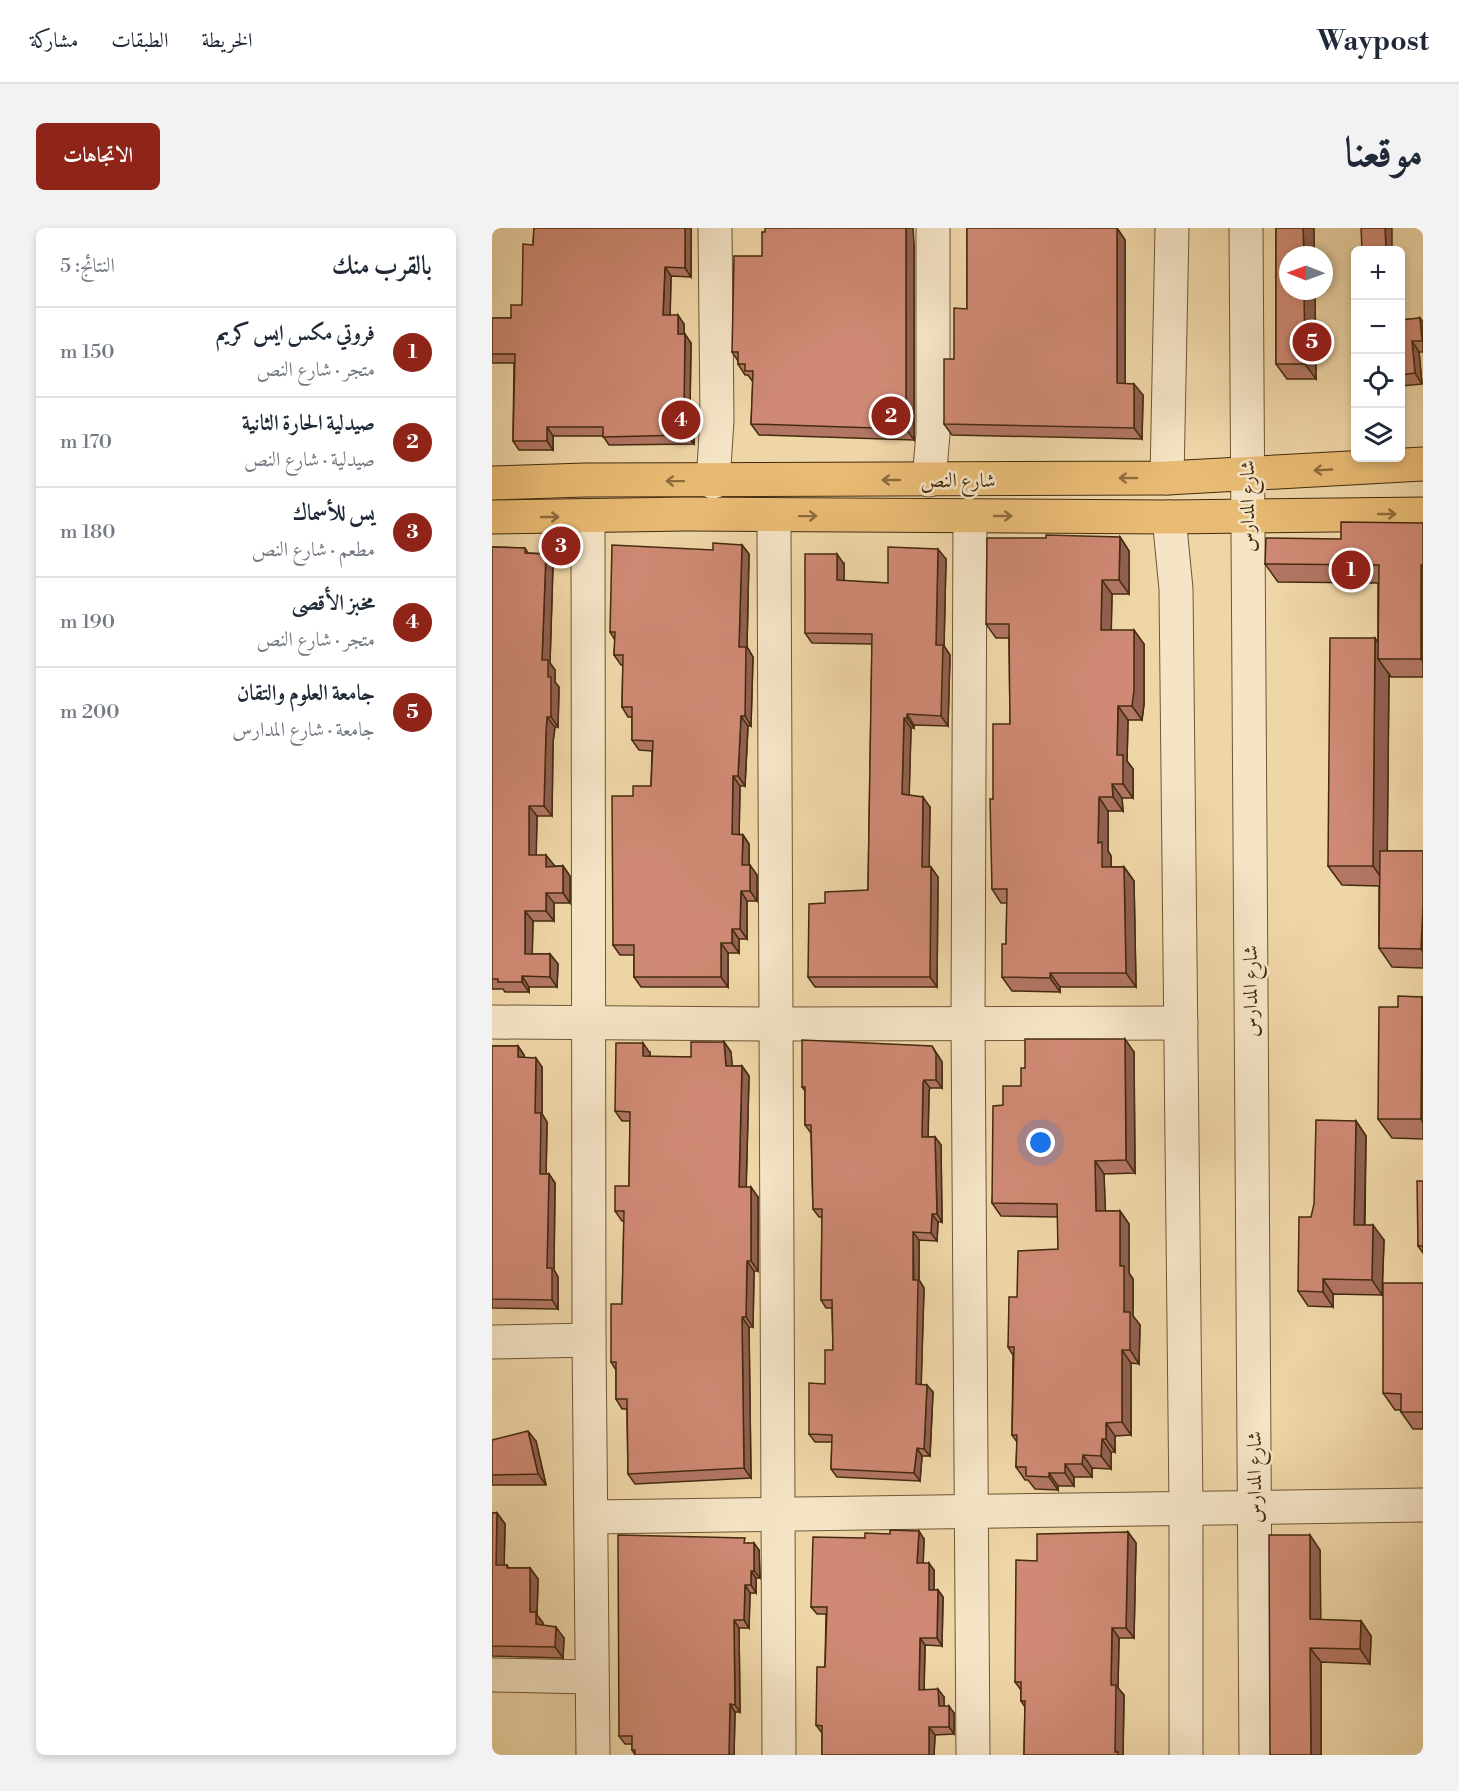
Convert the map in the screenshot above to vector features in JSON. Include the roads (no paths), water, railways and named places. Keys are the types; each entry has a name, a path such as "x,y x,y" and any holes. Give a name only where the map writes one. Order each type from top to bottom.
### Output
{"main road":[{"name":"شارع النص","path":"492,483 585,480 713,482 1167,478 1423,464"},
{"name":"شارع النص","path":"492,517 687,514 1169,517 1423,513"}],"street":[{"path":"713,482 717,420 715,228"},
{"path":"929,480 933,434 933,228"},
{"path":"1167,478 1172,228"},
{"name":"شارع المدارس","path":"1246,228 1256,1755"},
{"path":"776,516 774,542 777,1024 776,1514 779,1755"},
{"path":"970,516 968,1022 973,1755"},
{"path":"588,517 589,1340 593,1755"},
{"path":"1169,517 1176,589 1186,1507 1186,1755"},
{"path":"492,1022 1181,1023"},
{"path":"492,1342 589,1340"},
{"path":"591,1517 1423,1505"},
{"path":"492,1676 592,1677"}],"place":[{"name":"جامعة العلوم والتقان","path":"1312,342"},
{"name":"صيدلية الحارة الثانية","path":"891,416"},
{"name":"مخبز الأقصى","path":"681,420"},
{"name":"يس للأسماك","path":"561,546"},
{"name":"فروتي مكس ايس كريم","path":"1351,570"}]}
